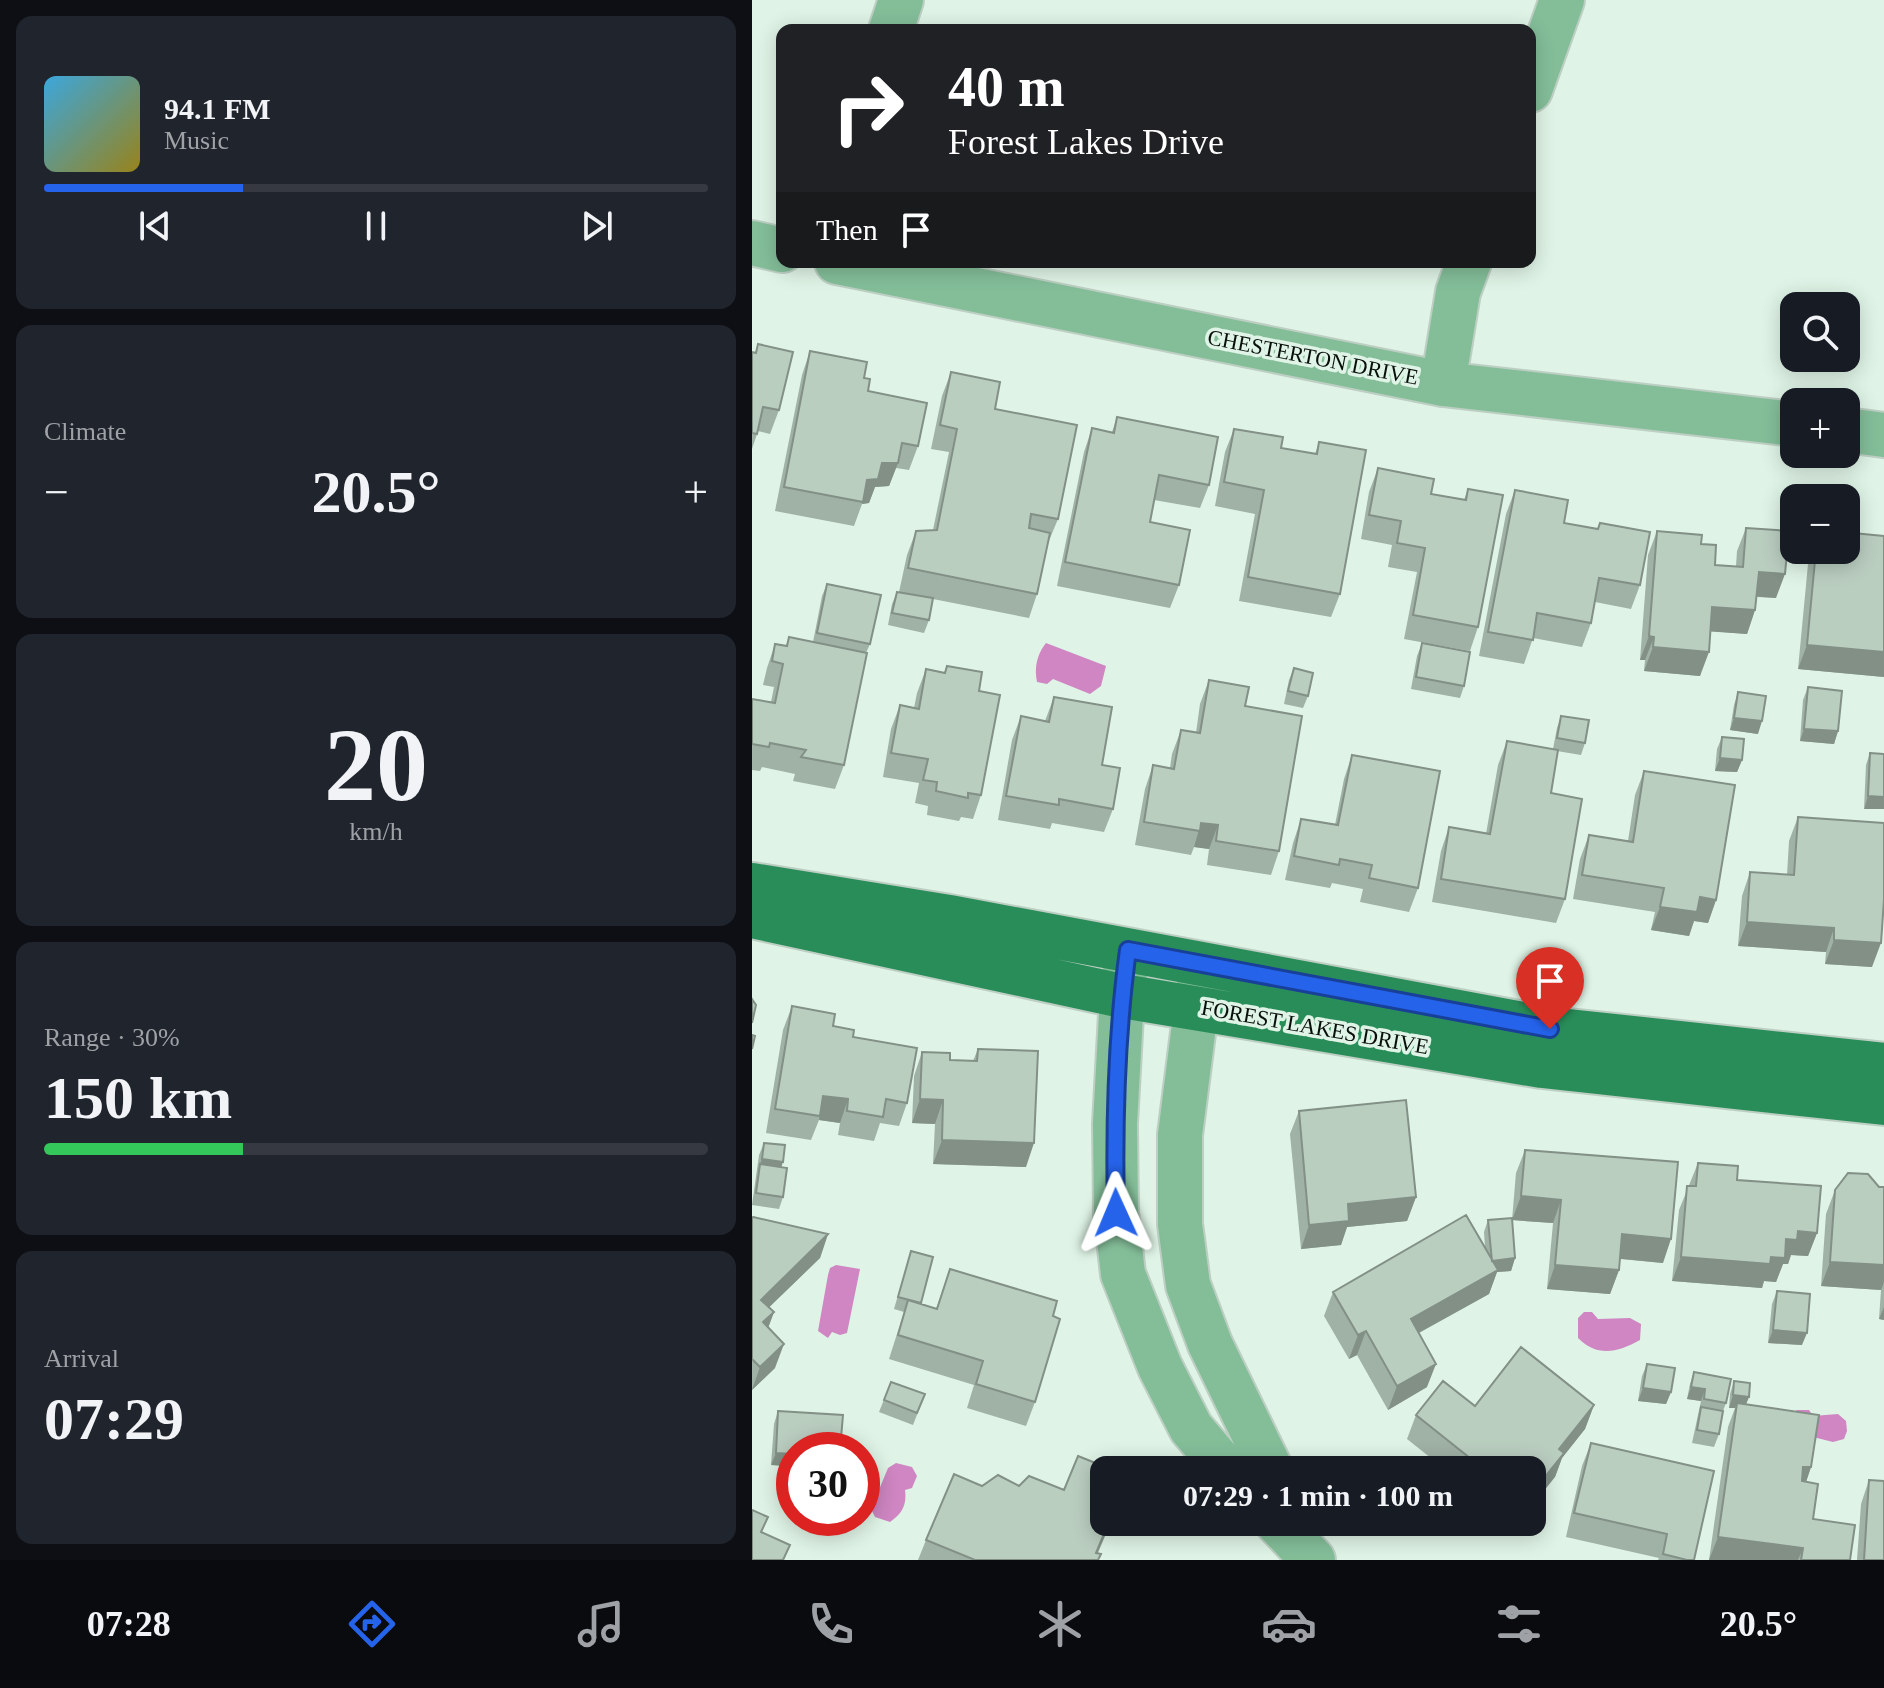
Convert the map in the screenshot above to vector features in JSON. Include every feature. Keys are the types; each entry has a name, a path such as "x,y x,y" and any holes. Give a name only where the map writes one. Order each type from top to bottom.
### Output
{"main road":[{"name":"FOREST LAKES DRIVE","path":"752,885 949,917 1550,1029 1884,1065"},
{"name":"FOREST LAKES DRIVE","path":"752,916 1122,996 1542,1066 1884,1103"}],"street":[{"path":"893,24 901,0"},
{"path":"1536,73 1562,0"},
{"path":"752,243 776,249"},
{"name":"CHESTERTON DRIVE","path":"867,268 1443,384 1780,422"},
{"path":"1443,384 1458,292 1467,268"},
{"path":"1860,432 1884,435"},
{"path":"1128,950 1122,996 1115,1138 1116,1213 1123,1274 1160,1367 1191,1428 1215,1456"},
{"path":"1202,964 1180,1135 1180,1224 1188,1285 1210,1344 1264,1456"},
{"path":"1290,1536 1313,1560"},
{"path":"1302,1536 1313,1560"}],"shaded area":[{"path":"1046,643 1106,666 1101,686 1090,694 1053,679 1047,684 1037,682 1037,661"},
{"path":"836,1265 860,1269 847,1333 840,1335 832,1332 828,1338 818,1331 828,1275 830,1268"},
{"path":"1584,1312 1592,1312 1598,1319 1630,1318 1641,1324 1640,1340 1616,1350 1593,1348 1578,1338 1578,1318"},
{"path":"1809,1410 1813,1416 1838,1414 1846,1421 1844,1439 1833,1442 1789,1431 1792,1413"},
{"path":"896,1463 912,1467 917,1476 912,1488 905,1490 903,1509 890,1522 880,1519 880,1487 888,1468"}],"building":[{"path":"758,344 793,352 779,410 763,407 757,434 752,433 752,352 756,353"},
{"path":"810,351 867,362 864,378 870,379 868,391 927,403 918,446 902,443 898,463 882,463 878,479 867,480 863,502 784,487"},
{"path":"951,372 1000,382 995,409 1077,425 1058,519 1031,514 1029,528 1050,533 1037,594 908,568 916,531 937,530 957,429 940,425"},
{"path":"1117,417 1218,437 1209,485 1159,475 1150,522 1190,530 1179,585 1065,562 1092,428 1114,433"},
{"path":"1234,429 1283,437 1281,448 1317,454 1319,442 1366,450 1340,594 1248,577 1264,490 1224,482"},
{"path":"1378,468 1434,479 1431,494 1466,500 1468,489 1503,495 1478,627 1413,615 1425,548 1397,543 1401,521 1369,515"},
{"path":"1515,490 1568,500 1564,523 1598,529 1600,523 1650,532 1640,585 1599,578 1591,623 1537,613 1533,640 1488,632"},
{"path":"1746,528 1780,530 1780,564 1786,564 1785,574 1759,572 1755,610 1712,607 1709,652 1653,647 1654,637 1649,636 1657,531 1702,535 1701,544 1716,545 1715,565 1743,567"},
{"path":"1860,534 1884,536 1884,652 1807,645 1815,564 1860,564"},
{"path":"827,584 881,595 870,644 817,633"},
{"path":"897,592 933,598 929,620 892,613"},
{"path":"789,637 867,653 844,765 801,757 806,750 770,743 769,747 752,744 752,699 775,703 783,664 772,661 775,644 787,646"},
{"path":"1422,643 1470,652 1464,686 1416,677"},
{"path":"947,666 982,672 979,691 1000,695 981,795 968,793 968,798 936,791 937,782 923,780 928,759 891,753 900,705 919,709 926,669 945,673"},
{"path":"1294,668 1313,673 1308,696 1288,691"},
{"path":"1209,680 1249,687 1245,706 1302,716 1279,851 1216,841 1218,825 1201,823 1200,831 1144,822 1153,765 1174,769 1181,730 1200,733"},
{"path":"1808,687 1842,691 1838,731 1804,729"},
{"path":"1738,692 1766,696 1762,721 1734,718"},
{"path":"1054,697 1112,707 1102,765 1120,768 1113,809 1059,799 1059,805 1006,796 1021,716 1049,722"},
{"path":"1561,716 1589,720 1585,743 1557,738"},
{"path":"1722,737 1744,739 1742,760 1720,758"},
{"path":"1507,741 1558,750 1551,793 1582,799 1565,899 1441,879 1449,827 1490,834"},
{"path":"1870,753 1884,754 1884,797 1868,796"},
{"path":"1352,755 1440,771 1418,888 1369,878 1372,865 1340,859 1339,865 1294,856 1301,819 1338,825"},
{"path":"1644,771 1735,785 1716,900 1700,897 1697,912 1660,907 1664,888 1582,875 1589,835 1633,842"},
{"path":"1798,817 1884,823 1881,943 1834,940 1834,928 1747,922 1750,872 1794,875"},
{"path":"752,999 756,1005 752,1023"},
{"path":"792,1006 835,1014 833,1026 854,1030 853,1037 917,1048 907,1103 886,1099 883,1117 847,1111 848,1099 823,1096 820,1116 775,1109"},
{"path":"978,1049 1038,1051 1034,1143 942,1140 943,1100 920,1099 922,1052 950,1053 950,1060 977,1061"},
{"path":"1406,1100 1416,1197 1348,1204 1349,1221 1309,1225 1299,1111"},
{"path":"764,1143 785,1145 783,1162 762,1159"},
{"path":"1525,1150 1678,1162 1671,1239 1622,1234 1619,1270 1555,1265 1561,1200 1521,1196"},
{"path":"1698,1163 1738,1166 1737,1180 1821,1186 1817,1233 1798,1231 1797,1240 1786,1239 1785,1258 1771,1257 1770,1264 1681,1257 1687,1186 1696,1186"},
{"path":"760,1164 787,1168 783,1197 756,1193"},
{"path":"1848,1173 1868,1174 1879,1187 1884,1187 1884,1265 1830,1262 1835,1190"},
{"path":"1466,1215 1498,1270 1411,1319 1436,1364 1397,1386 1366,1331 1358,1335 1333,1292"},
{"path":"753,1217 828,1234 761,1300 774,1312 763,1322 784,1344 760,1367 752,1359"},
{"path":"1512,1218 1515,1258 1492,1261 1488,1220"},
{"path":"911,1251 933,1257 921,1303 898,1297"},
{"path":"950,1269 1057,1301 1053,1316 1060,1319 1035,1402 976,1384 983,1361 898,1335 908,1300 937,1309"},
{"path":"1777,1291 1810,1294 1807,1333 1773,1330"},
{"path":"1521,1347 1594,1405 1559,1449 1564,1453 1546,1476 1546,1456 1467,1456 1416,1415 1443,1381 1475,1406"},
{"path":"1647,1364 1675,1368 1671,1392 1643,1388"},
{"path":"1694,1372 1731,1379 1726,1403 1704,1399 1705,1389 1691,1387"},
{"path":"1734,1381 1750,1383 1749,1397 1733,1395"},
{"path":"891,1382 925,1394 917,1413 884,1400"},
{"path":"1737,1403 1819,1415 1811,1467 1803,1467 1802,1481 1818,1484 1813,1519 1855,1525 1850,1560 1801,1560 1803,1548 1718,1537"},
{"path":"1701,1407 1723,1411 1719,1434 1697,1430"},
{"path":"778,1411 843,1415 842,1432 777,1432"},
{"path":"1591,1443 1714,1471 1694,1560 1663,1554 1667,1534 1574,1513"},
{"path":"1078,1456 1090,1461 1090,1536 1103,1536 1096,1553 1101,1554 1098,1560 975,1560 926,1540 954,1474 982,1486 998,1475 1019,1486 1029,1476 1064,1490"},
{"path":"1869,1480 1884,1481 1884,1560 1864,1560"},
{"path":"752,1510 768,1517 761,1532 790,1545 783,1560 752,1560"}],"route":[{"path":"1116,1213 1115,1124 1122,996 1128,950 1550,1029"}]}
